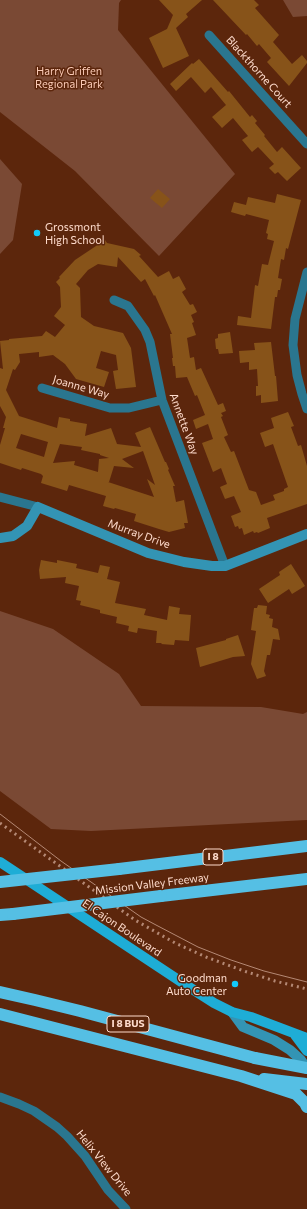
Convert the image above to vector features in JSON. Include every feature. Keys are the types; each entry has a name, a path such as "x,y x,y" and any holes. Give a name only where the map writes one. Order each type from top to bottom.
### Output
{"highway":[{"name":"Mission Valley Freeway","path":"0,882 307,846"},
{"name":"Mission Valley Freeway","path":"0,915 307,879"},
{"name":"I 8 BUS","path":"0,992 80,1011 255,1058 307,1069"},
{"path":"0,1014 241,1076 296,1094 307,1107"},
{"path":"241,1076 307,1084"}],"main road":[{"name":"El Cajon Boulevard","path":"0,862 189,987 232,1012 251,1016 295,1035 307,1038"},
{"path":"295,1035 307,1051"}],"street":[{"name":"Blackthorne Court","path":"209,35 307,144"},
{"path":"307,272 295,319 293,345 297,375 307,409"},
{"name":"Annette Way","path":"114,300 128,306 145,330 150,342 162,400 225,566"},
{"path":"297,375 307,375"},
{"name":"Joanne Way","path":"42,388 110,408 129,408 162,400"},
{"path":"0,497 38,507 27,526 12,536 0,538"},
{"name":"Murray Drive","path":"38,507 148,553 184,562 212,566 225,566 307,534"},
{"name":"El Cajon Boulevard","path":"232,1012 243,1027 274,1040 290,1050 301,1060 307,1069"},
{"name":"Helix View Drive","path":"0,1097 34,1111 57,1127 77,1146 108,1190 126,1209"}],"green space":[{"name":"Harry Griffen Regional Park","path":"0,0 121,0 119,3 118,30 235,174 159,256 75,171 0,112"},
{"path":"283,0 307,0 307,16 293,17"},
{"path":"0,159 22,184 13,240 0,254"},
{"path":"0,611 53,629 119,674 141,706 261,707 303,714 307,712 307,820 91,831 51,829 0,791"}],"building":[{"path":"159,0 202,0 186,14 188,17 176,28 189,56 163,68 149,38 167,29 173,15"},
{"path":"213,0 254,0 259,5 255,8 279,35 273,42 292,64 302,55 307,61 289,86 267,62 271,58 259,44 257,46"},
{"path":"199,59 228,92 229,91 250,117 252,115 257,121 255,123 277,152 282,147 301,168 287,181 278,172 275,174 269,168 274,164 258,147 252,152 242,140 248,136 233,118 222,128 212,117 226,105 211,87 205,93 191,77 176,91 170,84 192,63 193,64"},
{"path":"158,189 170,199 162,208 150,198"},
{"path":"277,194 301,200 288,249 286,248 284,260 281,259 278,278 282,279 280,290 278,290 277,297 275,297 271,329 237,325 238,316 251,318 255,285 258,286 262,264 268,265 274,241 267,239 268,234 266,233 269,220 231,212 234,202 246,205 248,197 275,203"},
{"path":"105,240 107,243 134,249 141,255 139,256 158,277 169,271 173,279 179,276 186,289 182,292 190,305 193,304 197,312 191,315 194,322 192,323 196,335 187,338 190,358 194,357 196,370 201,368 218,405 223,403 226,411 221,413 223,416 221,417 228,435 224,437 231,452 234,451 249,490 256,492 261,505 275,500 273,495 284,491 284,489 288,487 273,444 265,447 260,433 274,428 271,418 288,412 294,426 291,427 298,446 301,445 307,466 307,504 267,518 270,528 258,533 254,533 253,531 244,535 242,528 239,529 238,526 235,527 231,516 241,512 234,496 225,499 220,487 227,484 221,468 213,472 202,443 213,439 208,424 196,429 193,420 205,415 197,395 195,396 187,377 176,378 175,366 173,366 172,358 170,334 172,334 155,295 154,296 145,279 141,282 118,257 117,267 98,264 88,270 76,284 80,288 81,317 94,326 123,333 131,348 136,387 116,389 113,371 118,370 116,355 101,351 96,368 109,372 104,387 76,379 65,364 53,355 39,357 39,352 19,354 20,362 15,370 13,369 6,390 19,416 57,428 59,417 70,419 70,421 87,424 85,436 111,428 117,444 141,447 135,433 150,427 175,486 173,486 176,502 184,500 188,523 184,523 185,528 169,532 159,529 134,521 136,514 103,506 106,496 69,485 67,491 41,483 43,476 41,474 22,468 21,470 0,463 0,445 5,428 3,428 6,417 0,406 0,368 3,369 0,341 42,336 46,331 55,337 65,325 54,316 61,307 60,287 56,282 75,260","holes":["21,434 48,442 44,457 16,448","60,444 82,447 81,450 100,454 109,458 99,459 98,472 74,465 75,461 53,463","143,451 155,485 147,479 154,497 108,482 114,466 134,468 122,459"]},
{"path":"230,332 233,353 219,354 218,349 216,349 215,339 218,338 218,334"},
{"path":"271,342 278,401 261,403 261,395 256,396 256,386 258,386 257,369 249,370 249,362 240,363 239,351 255,350 254,343"},
{"path":"41,560 57,563 57,560 77,564 76,568 98,573 100,565 110,567 107,579 120,582 115,603 146,609 144,615 167,620 169,606 180,608 179,614 191,615 189,641 175,640 174,645 156,643 157,631 138,628 137,633 128,631 129,626 116,623 117,617 100,613 100,610 80,605 81,601 76,600 79,586 65,583 66,577 40,579 39,570"},
{"path":"291,564 305,586 292,594 289,589 268,603 259,589 280,575 279,572"},
{"path":"258,605 267,606 266,614 270,615 269,618 273,619 272,627 278,629 280,640 273,639 270,655 267,655 264,671 266,676 257,679 251,664 256,631 251,630 254,608 257,608"},
{"path":"238,635 245,656 233,657 200,667 196,648 226,640"}],"tram line":[{"path":"0,814 61,861 141,917 198,947 231,960 264,971 307,982"}],"railway":[{"path":"0,823 135,920 175,943 206,957 244,971 307,989"}],"place":[{"name":"Grossmont High School","path":"37,233"},
{"name":"Goodman Auto Center","path":"235,984"}]}
